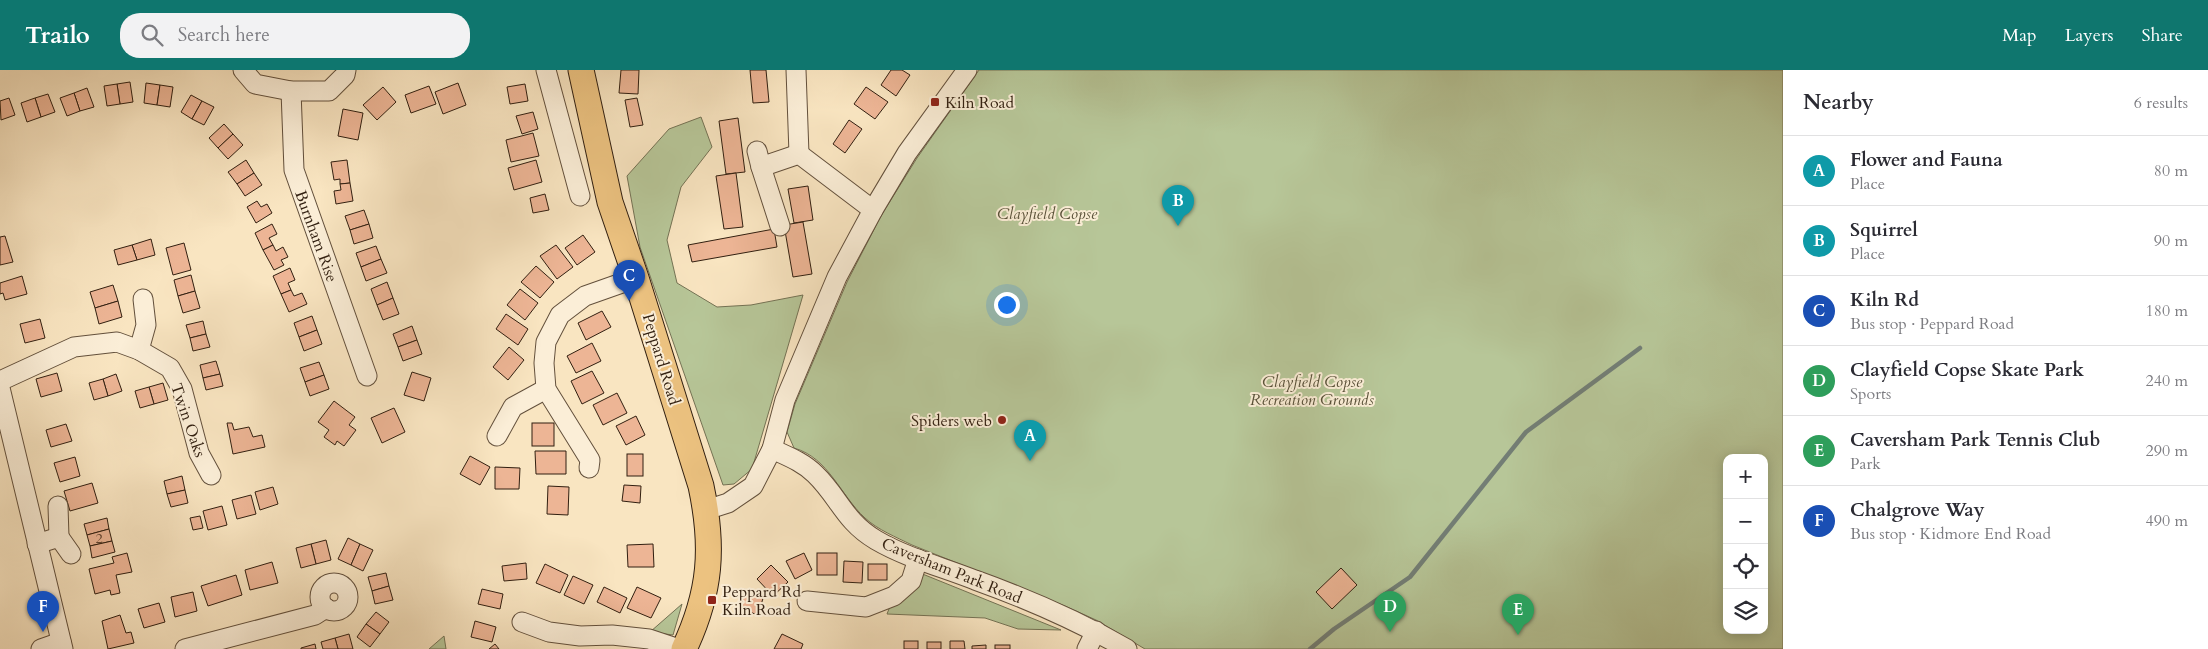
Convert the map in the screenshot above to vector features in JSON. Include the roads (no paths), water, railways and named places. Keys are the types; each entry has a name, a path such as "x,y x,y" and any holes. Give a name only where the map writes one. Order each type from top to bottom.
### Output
{"main road":[{"name":"Peppard Road","path":"581,70 610,202 636,278 701,486 706,510 710,550 705,587 698,619 684,649"}],"street":[{"path":"243,70 255,84 291,91 329,91 346,76 346,70"},
{"path":"546,70 580,196"},
{"path":"796,70 799,154"},
{"path":"706,510 728,502 752,486 772,449 785,400 837,277 873,210 907,153 966,70"},
{"name":"Burnham Rise","path":"291,91 294,170 367,376"},
{"path":"780,226 759,159 799,154 873,210"},
{"path":"589,468 590,460 546,389 544,363 546,342 560,315 585,296 636,278"},
{"path":"139,350 146,324 143,300"},
{"name":"Twin Oaks","path":"0,381 74,347 117,342 139,350 170,368 182,389 199,453 211,475"},
{"path":"0,388 62,645 41,649"},
{"path":"497,436 513,407 546,389"},
{"name":"Caversham Park Road","path":"772,449 790,457 816,474 846,516 857,527 876,540 918,559 1052,610 1096,631 1127,649"},
{"path":"58,506 60,537 71,554"},
{"path":"37,544 60,537"},
{"path":"807,601 866,607 894,596 911,581 918,559"},
{"path":"185,649 315,615 326,608"},
{"path":"522,622 549,632 580,636 649,639 679,649"},
{"path":"1087,649 1096,631"}],"waterway":[{"path":"1310,649 1334,629 1410,577 1526,432 1640,348"}],"place":[{"name":"Kiln Road","path":"935,102"},
{"name":"Squirrel","path":"1178,226"},
{"name":"Kiln Rd","path":"629,301"},
{"name":"Spiders web","path":"1002,420"},
{"name":"Flower and Fauna","path":"1030,461"},
{"name":"Peppard Rd Kiln Road","path":"712,600"},
{"name":"Chalgrove Way","path":"43,632"},
{"name":"Clayfield Copse Skate Park","path":"1390,632"},
{"name":"Caversham Park Tennis Club","path":"1518,635"}],"park label":[{"name":"Clayfield Copse","path":"1047,213"},
{"name":"Clayfield Copse Recreation Grounds","path":"1312,390"}]}
